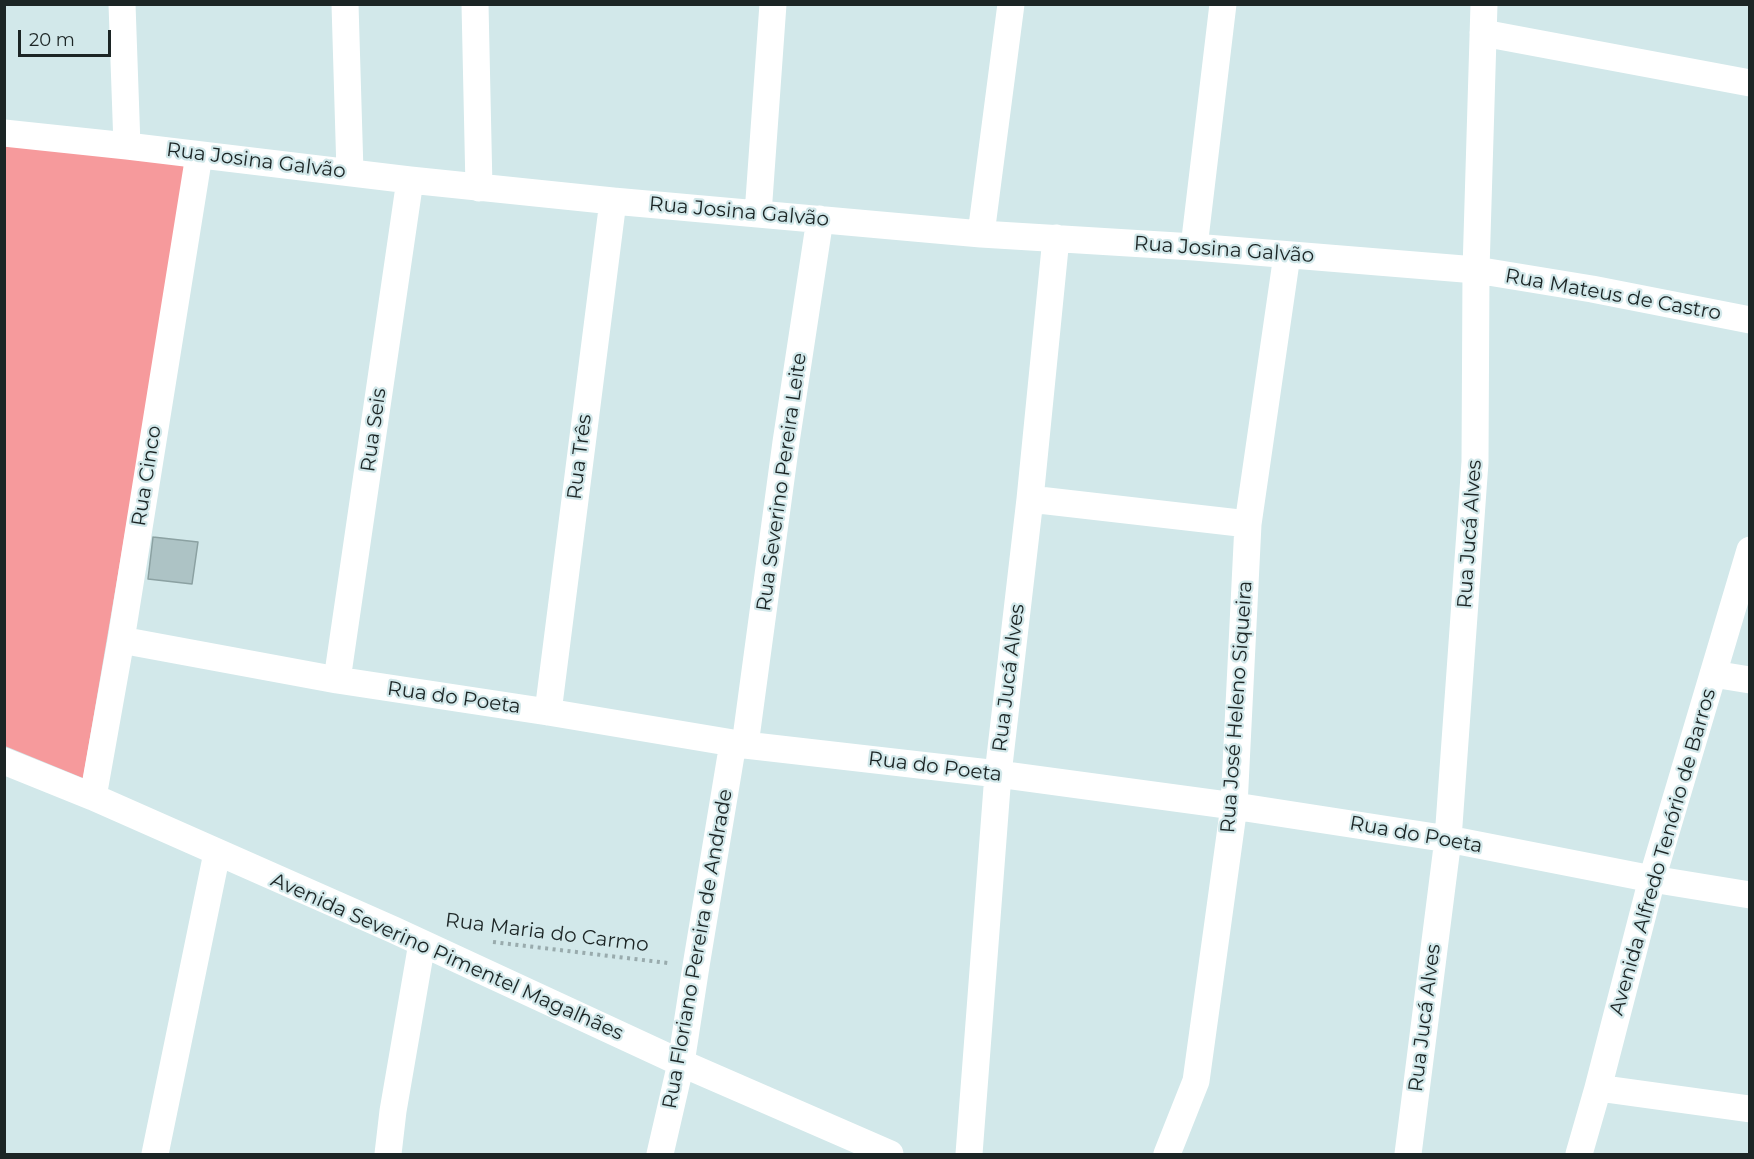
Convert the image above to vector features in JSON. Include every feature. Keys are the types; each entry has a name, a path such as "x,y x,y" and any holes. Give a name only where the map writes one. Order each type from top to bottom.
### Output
{"street":[{"path":"122,4 128,146"},
{"path":"345,4 350,172"},
{"path":"475,4 479,188"},
{"path":"758,214 772,4"},
{"path":"981,234 1011,4"},
{"path":"1194,248 1223,4"},
{"name":"Rua Jucá Alves","path":"1408,1155 1448,839 1475,462 1476,270 1484,4"},
{"path":"1483,33 1749,83"},
{"name":"Rua Josina Galvão","path":"4,133 479,188 613,201 981,234 1476,270"},
{"name":"Rua Cinco","path":"93,797 121,640 199,155"},
{"name":"Rua Seis","path":"337,680 410,180"},
{"name":"Rua Três","path":"548,712 613,201"},
{"name":"Rua Severino Pereira Leite","path":"739,744 820,219"},
{"name":"Rua Jucá Alves","path":"969,1155 998,774 1030,499 1056,238"},
{"name":"Rua José Heleno Siqueira","path":"1167,1155 1196,1081 1234,806 1248,524 1287,255"},
{"name":"Rua Mateus de Castro","path":"1476,270 1592,289 1749,320"},
{"path":"1030,499 1248,524"},
{"name":"Avenida Alfredo Tenório de Barros","path":"1579,1155 1652,879 1748,563"},
{"name":"Rua do Poeta","path":"121,640 337,680 739,744 998,774 1234,806 1448,839 1652,879 1749,895"},
{"path":"1713,674 1749,680"},
{"name":"Rua Floriano Pereira de Andrade","path":"660,1155 681,1063 696,966 739,744"},
{"name":"Avenida Severino Pimentel Magalhães","path":"4,761 93,797 422,944 681,1063 851,1147 890,1155"},
{"path":"155,1155 217,853"},
{"path":"388,1155 393,1111 422,944"},
{"path":"1598,1088 1749,1109"}],"path":[{"name":"Rua Maria do Carmo","path":"487,941 696,966"}],"shaded area":[{"path":"5,136 178,158 187,171 83,778 5,746"}],"building":[{"path":"153,537 198,542 192,584 148,579"}]}
